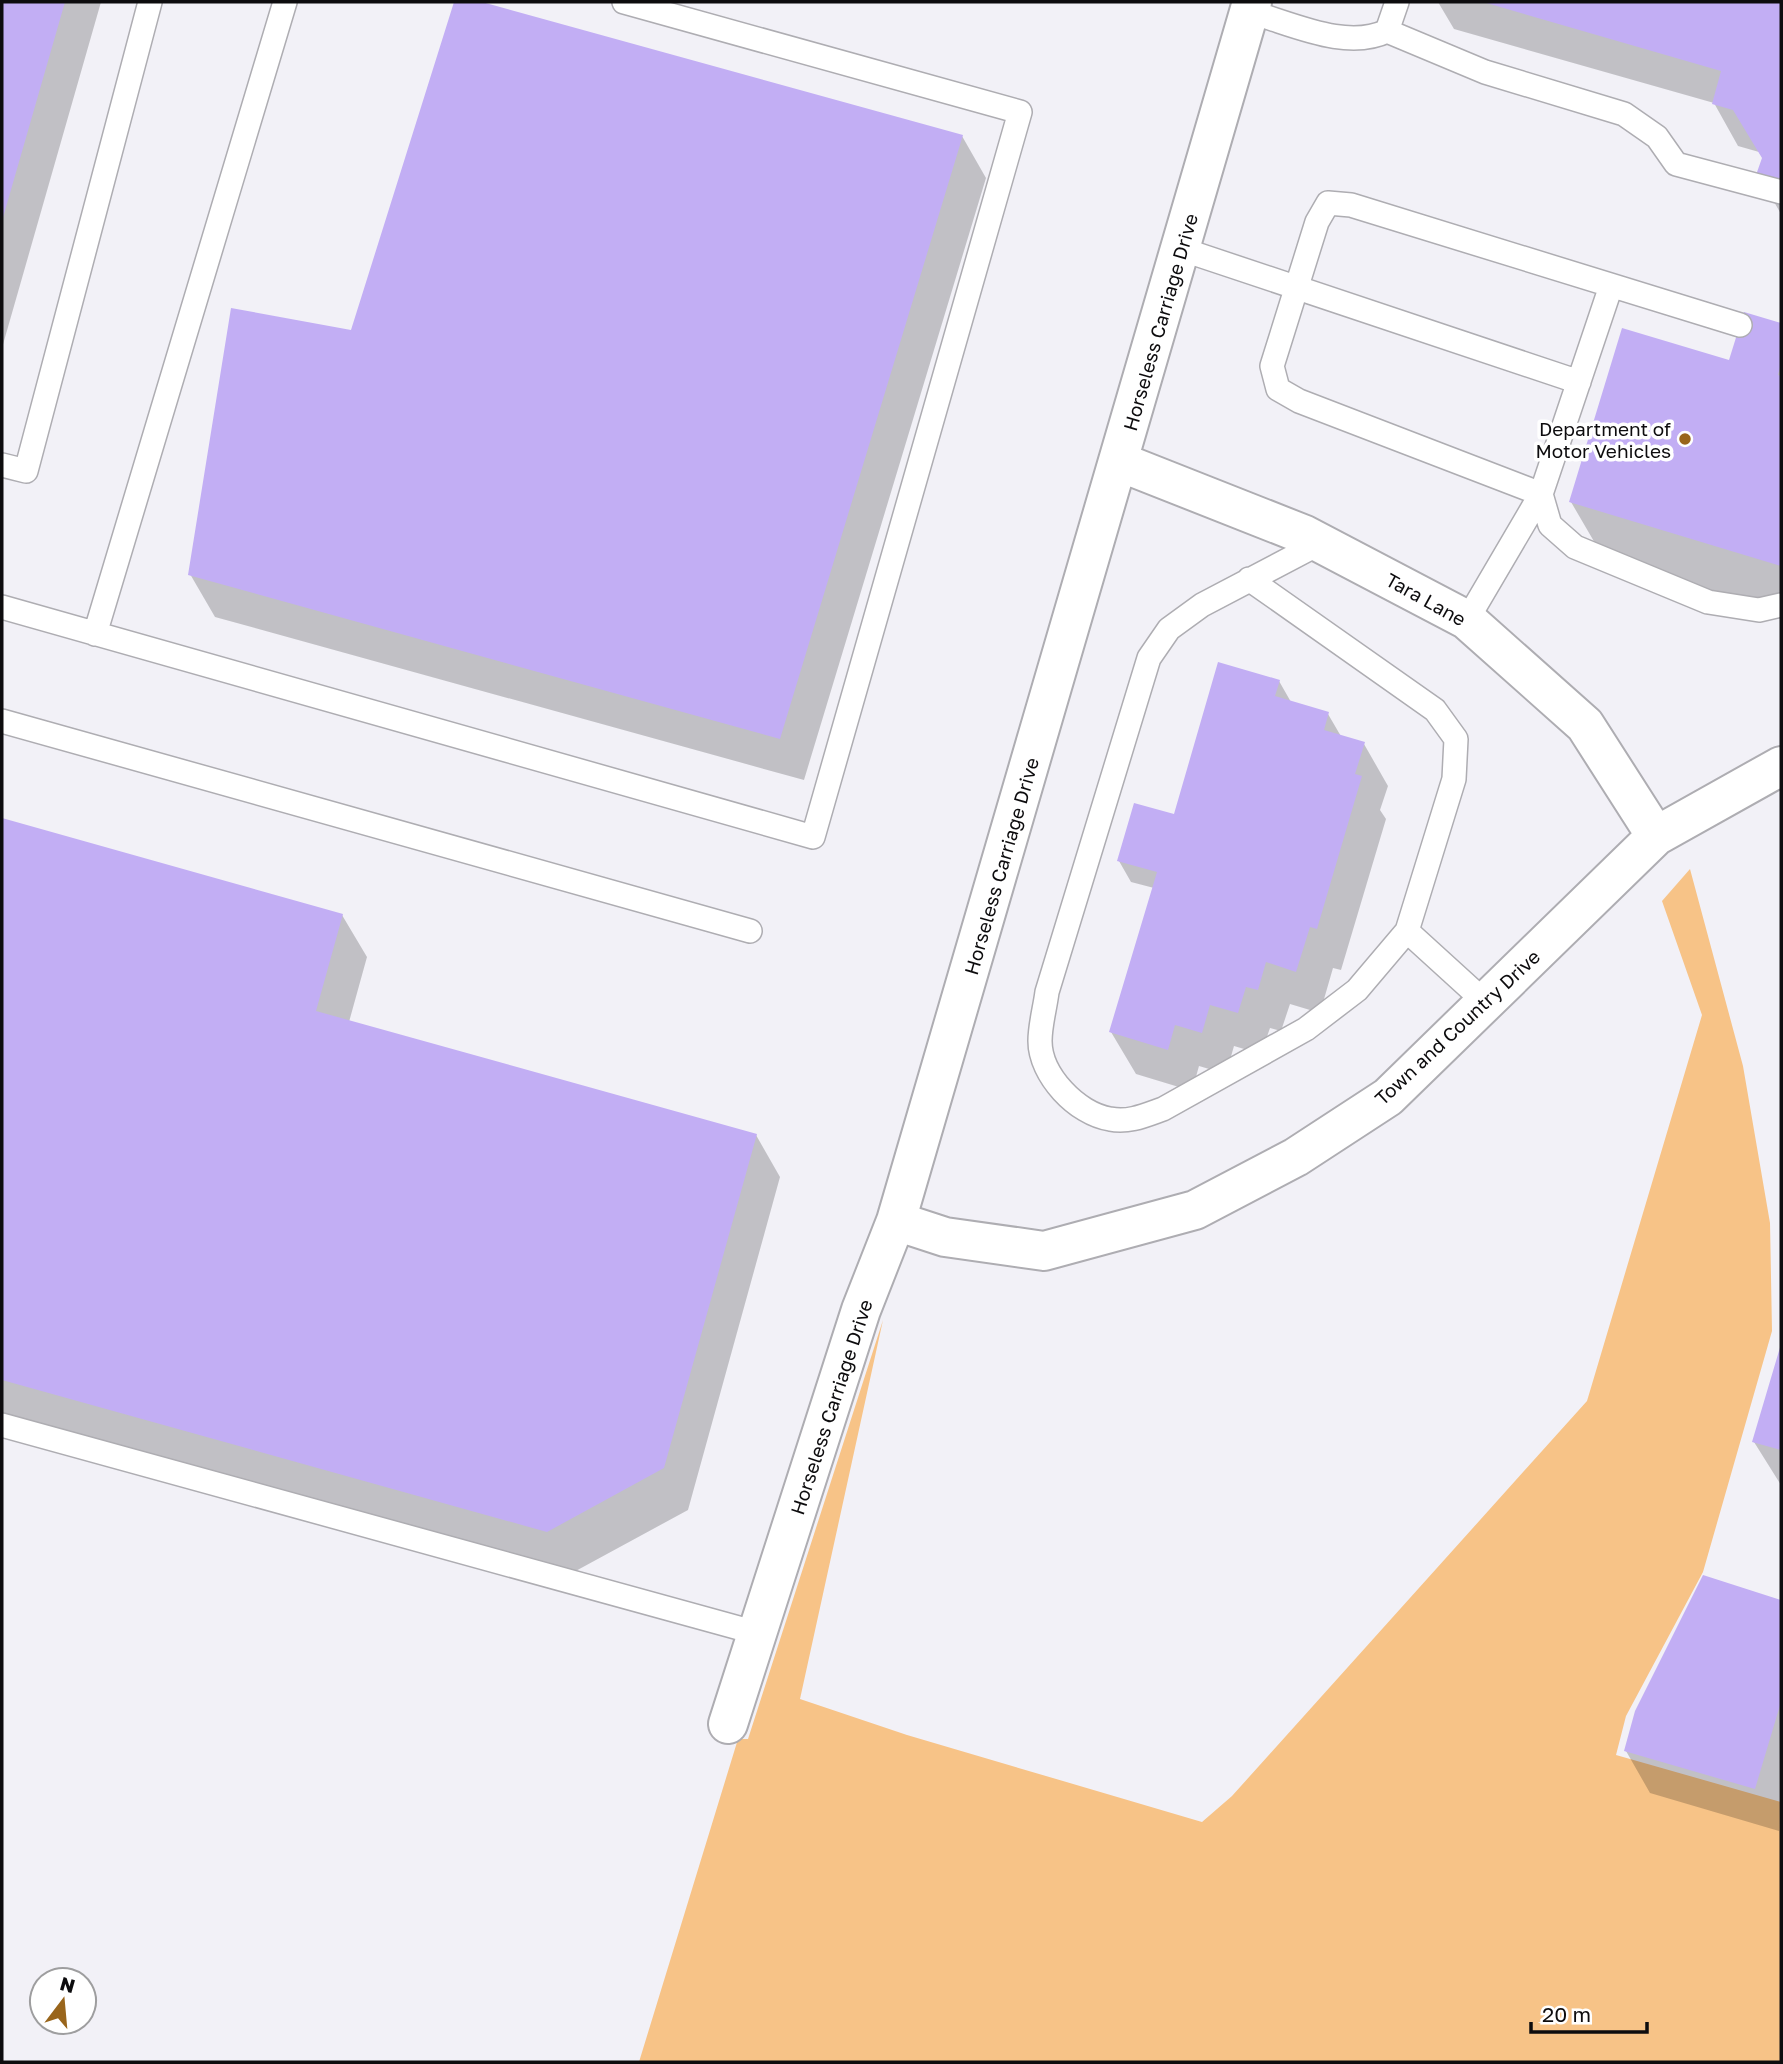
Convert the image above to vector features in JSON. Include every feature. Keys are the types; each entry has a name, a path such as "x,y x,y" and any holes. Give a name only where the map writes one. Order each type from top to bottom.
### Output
{"street":[{"name":"Horseless Carriage Drive","path":"728,1724 861,1310 896,1221 1251,7"},
{"name":"Tara Lane","path":"1120,462 1320,543 1467,620 1585,725 1656,836"},
{"name":"Town and Country Drive","path":"896,1221 945,1237 1044,1251 1195,1210 1296,1157 1388,1097 1656,836 1781,766"}],"lane":[{"path":"2,465 26,471 150,2"},
{"path":"95,634 285,2"},
{"path":"2,607 813,837 1020,112 624,2"},
{"path":"1251,7 1344,37 1374,37 1387,31 1397,2"},
{"path":"1387,31 1485,72 1624,114 1657,137 1676,164 1772,189"},
{"path":"1541,494 1299,401 1278,389 1272,366 1317,222 1328,203 1351,205 1740,325"},
{"path":"1181,249 1297,290 1579,382"},
{"path":"1467,620 1541,494 1611,286"},
{"path":"1541,494 1550,525 1575,547 1708,602 1759,610 1781,605"},
{"path":"1249,579 1435,710 1456,739 1454,779 1407,932 1357,990 1306,1029 1163,1109 1138,1119 1111,1120 1083,1109 1046,1071 1040,1042 1047,992 1149,658 1169,629 1202,605 1249,579 1320,543"},
{"path":"2,721 750,931"},
{"path":"1407,932 1485,1002"},
{"path":"2,1425 757,1633"}],"shaded area":[{"path":"1690,869 1743,1066 1770,1223 1772,1331 1703,1572 1626,1716 1616,1755 1781,1802 1781,2062 639,2062 738,1739 748,1739 883,1320 800,1699 907,1735 1202,1822 1232,1796 1587,1401 1702,1015 1662,901"}],"building":[{"path":"2,2 65,2 2,221"},
{"path":"454,2 482,2 963,135 780,739 188,575 231,308 351,330"},
{"path":"1483,2 1781,2 1781,182 1756,175 1762,158 1733,110 1712,104 1721,71"},
{"name":"Department of Motor Vehicles","path":"1744,312 1781,323 1781,364 1778,375 1781,376 1781,566 1569,502 1622,328 1729,360"},
{"path":"1218,662 1280,680 1275,696 1329,712 1324,730 1365,742 1355,774 1362,776 1317,929 1310,927 1296,972 1266,962 1258,990 1246,987 1238,1013 1210,1005 1202,1033 1175,1025 1168,1050 1109,1032 1157,872 1117,861 1134,803 1174,814"},
{"path":"2,818 343,914 316,1011 757,1134 664,1468 547,1532 2,1380"},
{"path":"1781,1344 1781,1450 1752,1442"},
{"path":"1703,1575 1781,1600 1781,1702 1755,1789 1624,1751 1635,1711"}],"place":[{"name":"Department of Motor Vehicles","path":"1685,439"}]}
